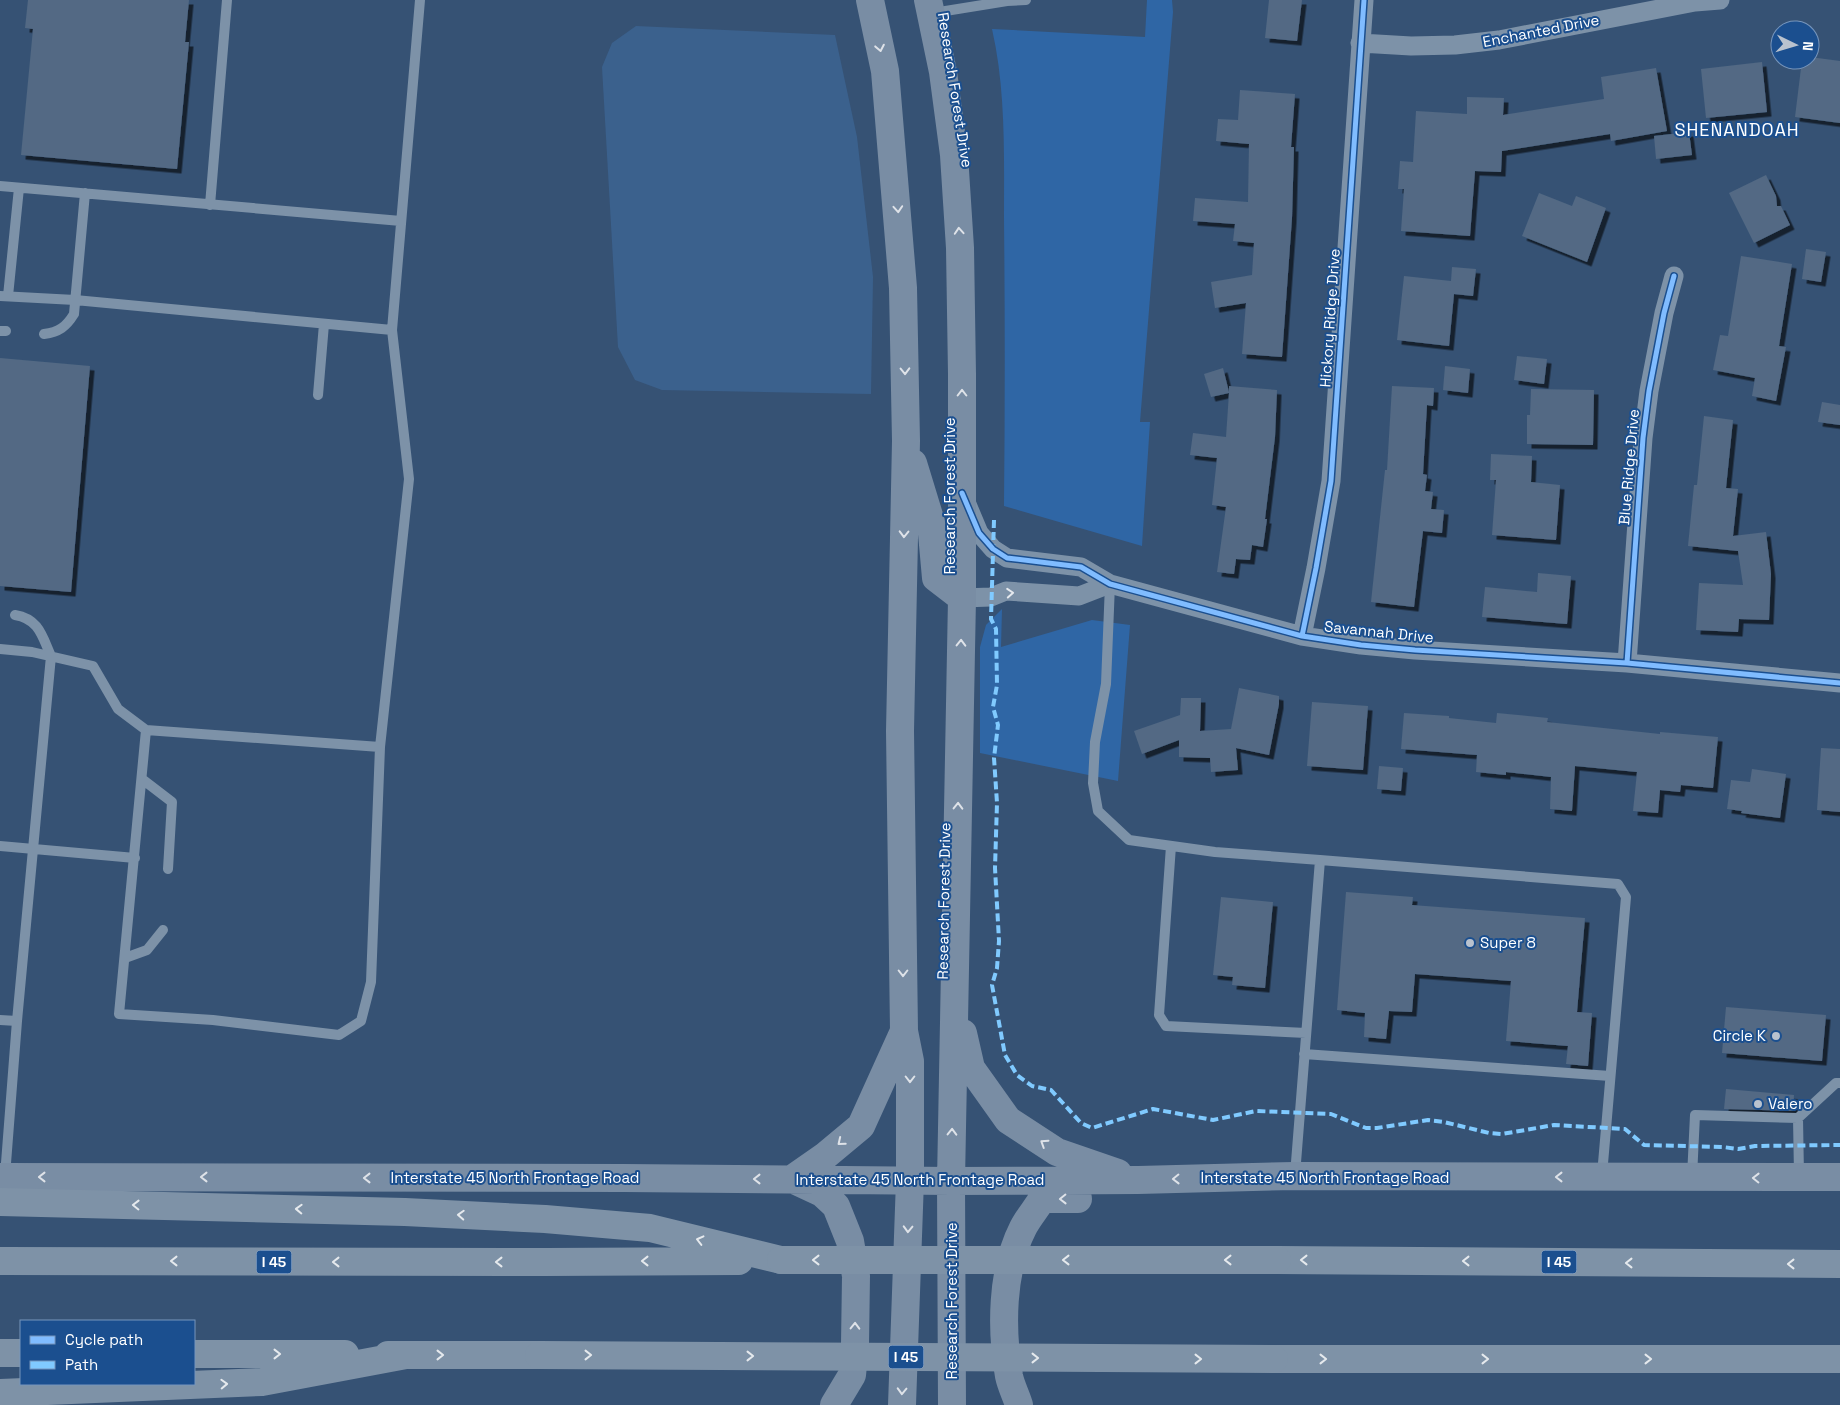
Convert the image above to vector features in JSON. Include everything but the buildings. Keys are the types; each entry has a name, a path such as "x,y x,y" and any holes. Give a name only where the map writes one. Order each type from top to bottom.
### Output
{"highway":[{"path":"2,1185 404,1212 545,1219 650,1228 781,1260"},
{"name":"I 45","path":"0,1261 1277,1260 1840,1264"},
{"path":"0,1353 20,1353"},
{"name":"I 45","path":"195,1354 1274,1359 1840,1359"},
{"path":"195,1385 262,1382 406,1355"},
{"path":"0,1393 191,1385"}],"main road":[{"path":"870,0 884,71 897,198 903,288 906,440 900,731 904,1031 910,1061 910,1180 902,1405"},
{"name":"Research Forest Drive","path":"930,7 943,72 954,155 960,248 962,374 962,598 951,1181 952,1405"},
{"path":"906,440 931,522 936,578 962,598"},
{"path":"955,994 971,1068 1008,1120 1058,1152 1138,1180 1124,1198 1042,1199 1023,1228 1005,1284 1005,1340 1010,1377 1019,1405"},
{"path":"792,1179 825,1156 861,1126 904,1031"},
{"name":"Interstate 45 North Frontage Road","path":"2,1185 792,1179 951,1181 1138,1180 1294,1176 1840,1177"},
{"path":"792,1179 822,1193 836,1206 850,1241 856,1276 855,1344 852,1374 834,1405"}],"street":[{"name":"Hickory Ridge Drive","path":"1302,636 1331,480 1364,0"},
{"name":"Enchanted Drive","path":"1360,43 1411,46 1455,45 1490,41 1695,1 1720,0"},
{"name":"Blue Ridge Drive","path":"1627,663 1643,438 1656,350 1674,276"},
{"name":"Savannah Drive","path":"962,493 979,533 993,549 1007,558 1080,567 1110,584 1302,636 1406,649 1627,663 1840,683"},
{"path":"962,598 991,597 1006,591 1079,596 1110,584"}],"lane":[{"path":"210,205 227,0"},
{"path":"146,730 119,1014 213,1020 339,1035 360,1021 371,982 380,747 409,479 392,330 420,0"},
{"path":"930,7 1026,0"},
{"path":"0,186 401,221"},
{"path":"19,188 4,296 75,300 392,330"},
{"path":"44,334 56,332 66,326 74,314 85,193"},
{"path":"318,395 324,324"},
{"path":"1110,584 1106,684 1095,742 1093,783 1098,811 1129,840 1215,852 1618,884 1626,897 1602,1178"},
{"path":"2,1185 51,656 37,626 26,617 15,615"},
{"path":"0,649 32,652 93,666 118,709 146,730 380,747"},
{"path":"142,779 172,802 168,868"},
{"path":"0,846 135,858"},
{"path":"1171,846 1159,1015 1166,1026 1306,1033"},
{"path":"1294,1176 1320,860"},
{"path":"125,958 147,950 163,930"},
{"path":"0,1020 17,1021"},
{"path":"1304,1054 1610,1076"},
{"path":"1692,1177 1694,1115 1798,1118 1836,1083 1840,1083"},
{"path":"1798,1118 1799,1178"}],"shaded area":[{"path":"1147,0 1172,0 1173,12 1140,422 1150,422 1142,546 1004,506 1004,147 1000,76 992,29 1145,37"},
{"path":"636,26 835,35 857,137 873,277 871,394 662,390 635,380 618,347 602,67 612,43"},
{"path":"1002,609 1001,647 1092,620 1130,625 1118,781 980,753 980,647 986,625"}],"marked path":[{"path":"994,520 991,619 996,629 997,685 993,707 998,725 994,758 997,803 995,868 999,941 997,968 992,985 1005,1055 1017,1075 1032,1086 1051,1090 1081,1123 1092,1128 1153,1109 1213,1120 1256,1111 1331,1114 1366,1128 1428,1120 1502,1134 1554,1125 1625,1129 1644,1145 1738,1149 1755,1146 1840,1145"}],"cycle path":[{"path":"1302,636 1331,481 1364,0"},
{"path":"1627,663 1643,438 1649,391 1664,313 1674,276"},
{"path":"962,493 979,533 993,549 1007,558 1081,567 1110,584 1302,636 1361,645 1415,650 1627,663 1840,683"}],"place":[{"name":"Super 8","path":"1470,943"},
{"name":"Circle K","path":"1776,1036"},
{"name":"Valero","path":"1758,1104"}],"district":[{"name":"SHENANDOAH","path":"1737,130"}]}
